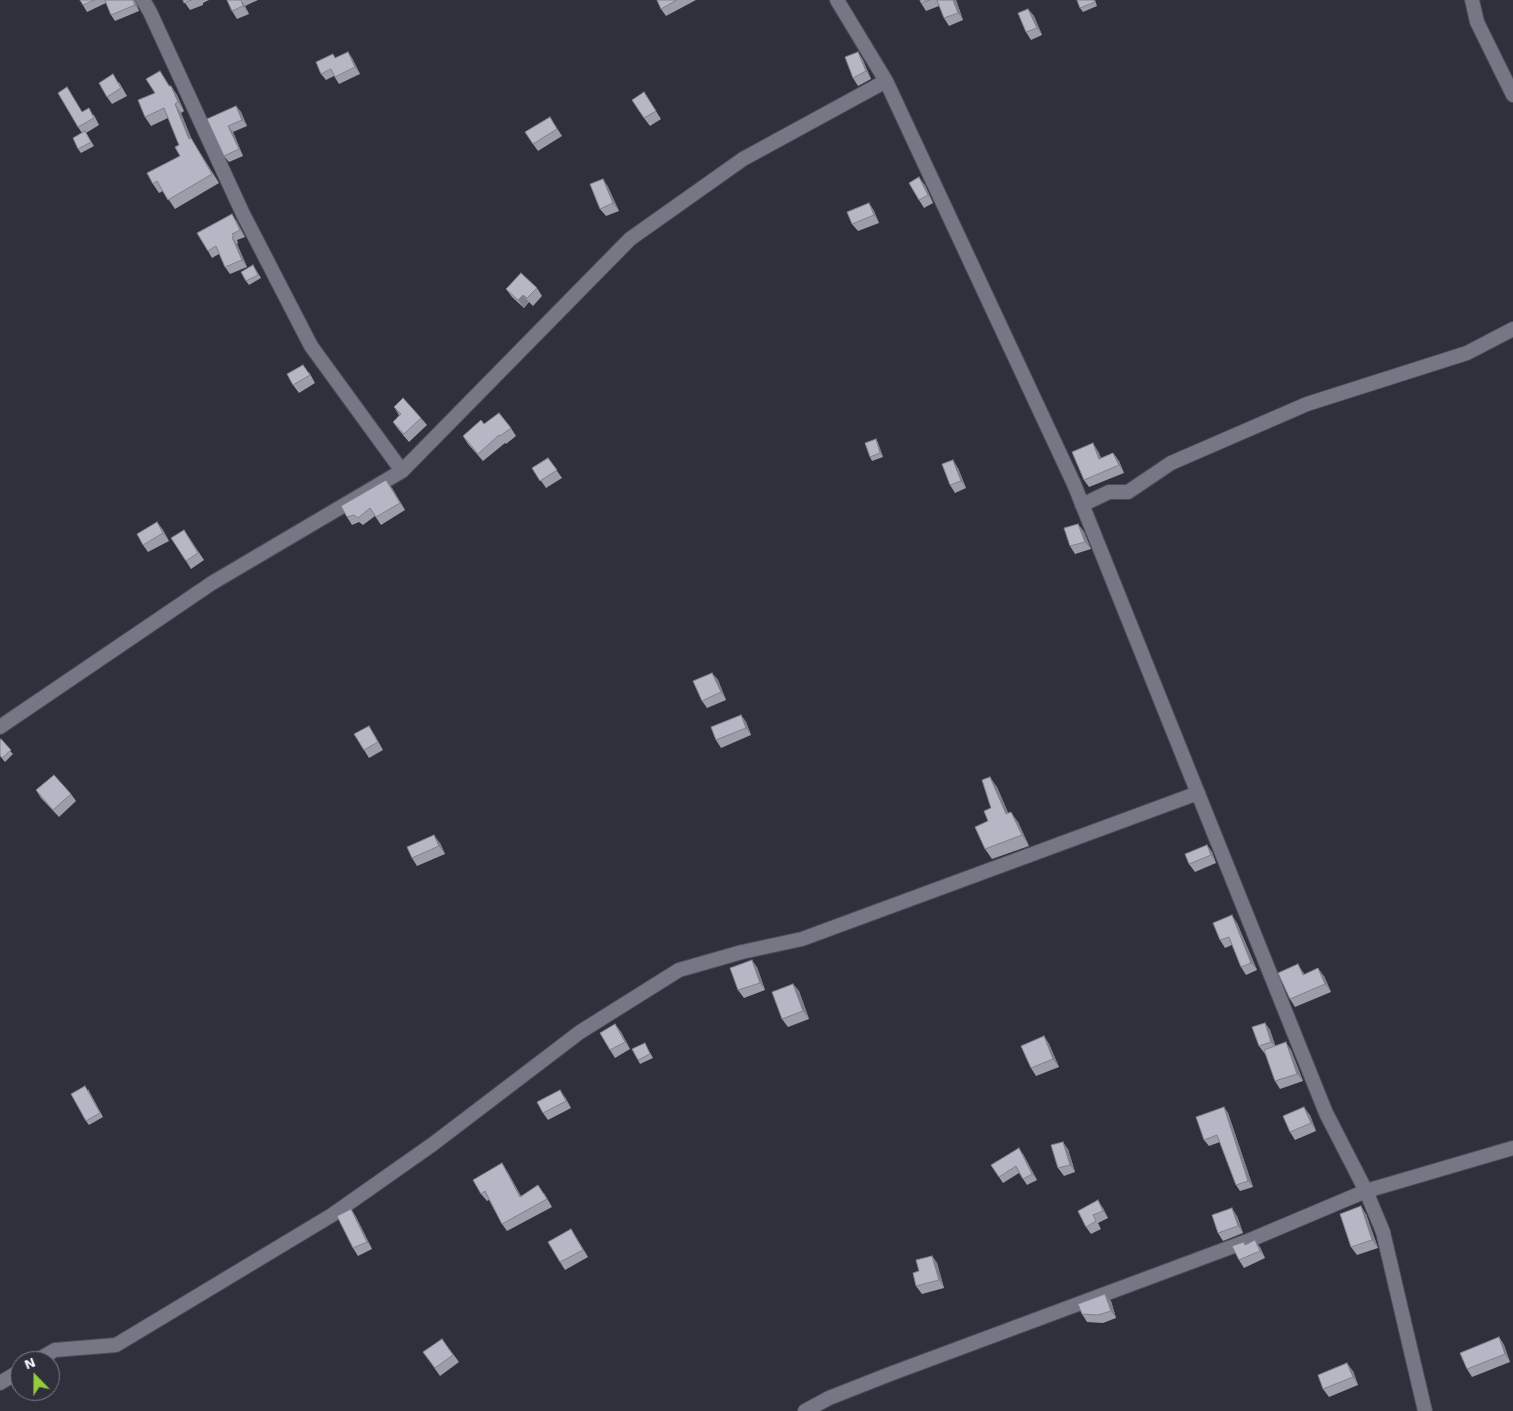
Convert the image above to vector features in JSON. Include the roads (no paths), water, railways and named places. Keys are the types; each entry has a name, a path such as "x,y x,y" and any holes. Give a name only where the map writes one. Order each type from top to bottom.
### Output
{"street":[{"path":"143,0 243,214 311,346 402,471"},
{"path":"837,0 886,80 1074,484 1326,1113 1366,1191 1383,1232 1424,1411"},
{"path":"1472,0 1477,22 1513,95"},
{"path":"0,727 212,583 402,471 630,240 742,159 886,80"},
{"path":"1082,506 1109,492 1128,492 1171,463 1306,404 1467,353 1513,329"},
{"path":"53,1351 116,1345 332,1215 434,1144 580,1032 679,970 742,952 802,940 1198,793"},
{"path":"805,1411 830,1398 890,1374 1250,1240 1366,1191 1513,1148"}]}
